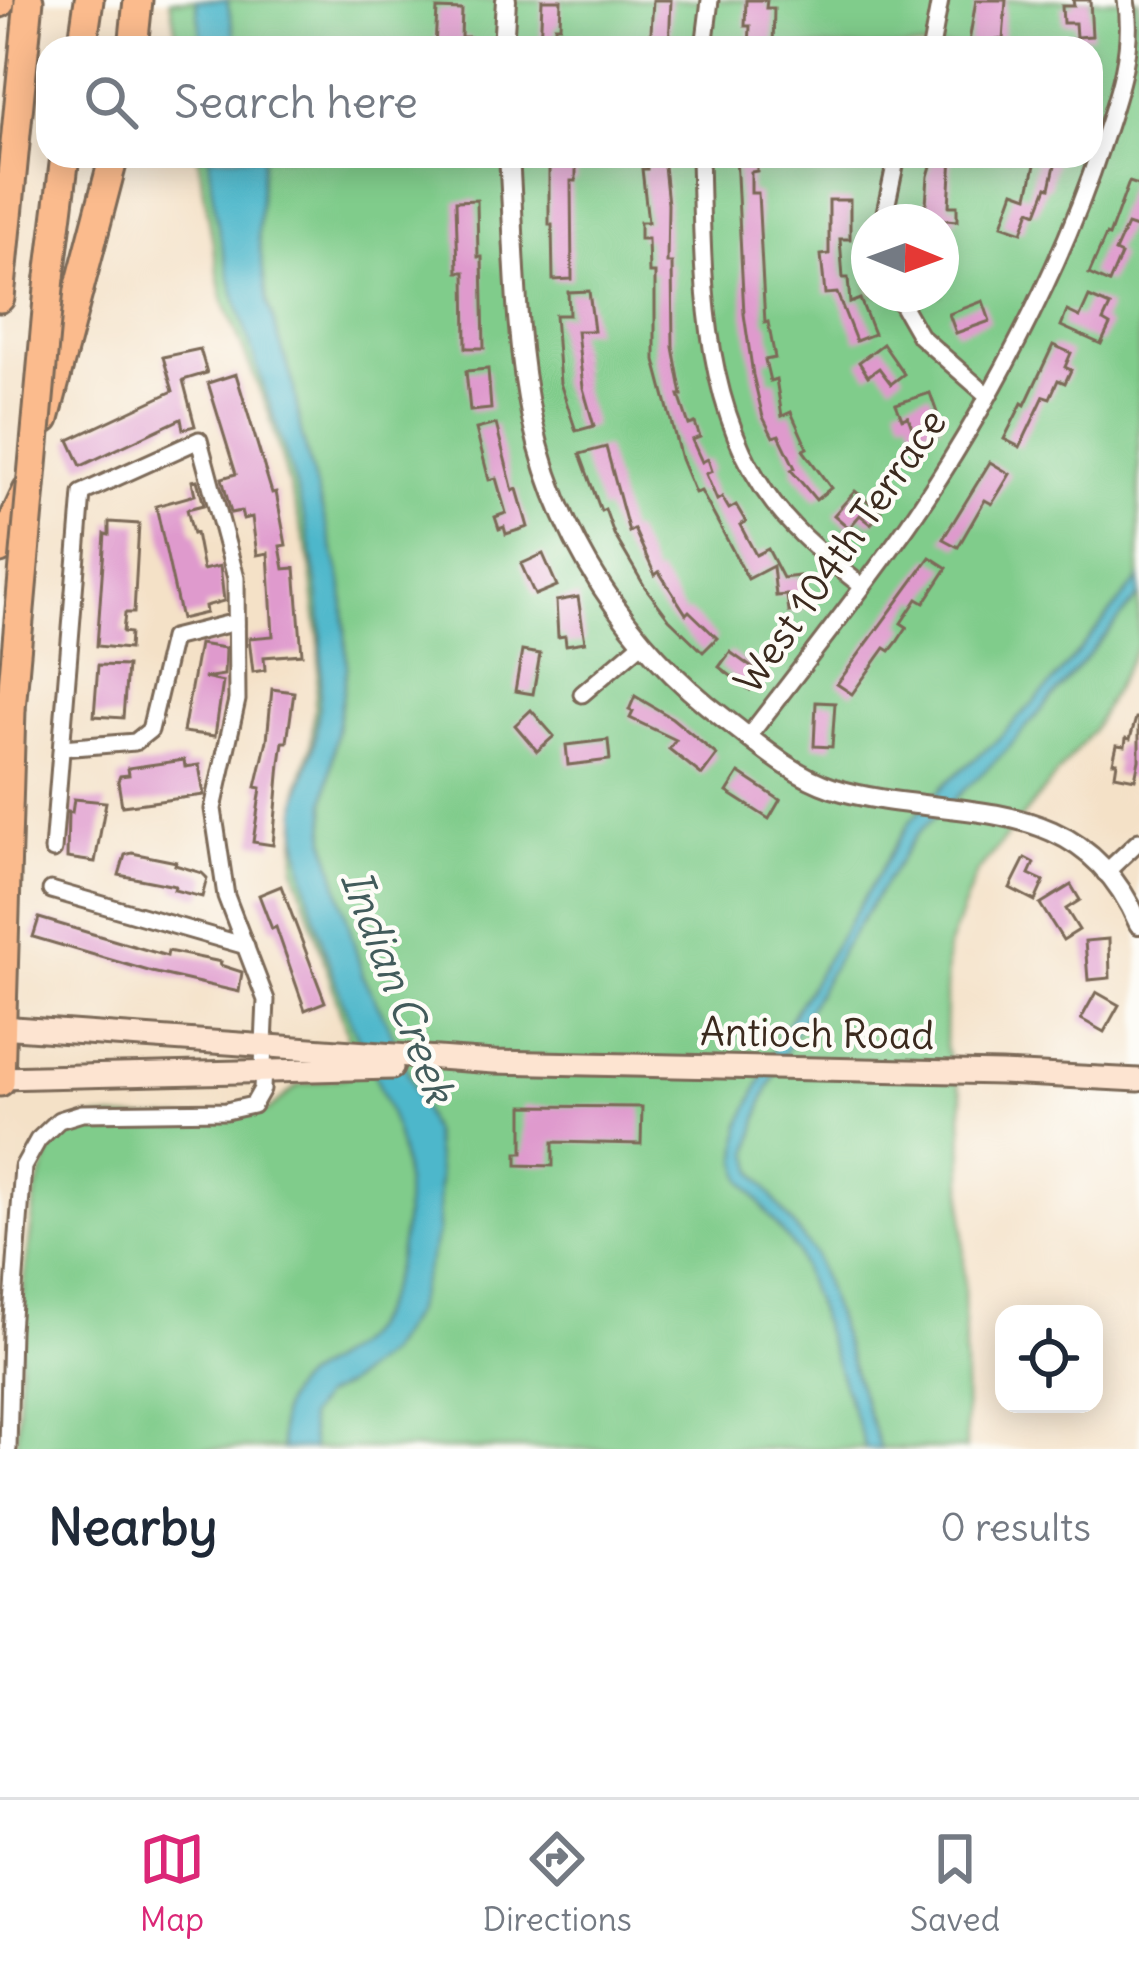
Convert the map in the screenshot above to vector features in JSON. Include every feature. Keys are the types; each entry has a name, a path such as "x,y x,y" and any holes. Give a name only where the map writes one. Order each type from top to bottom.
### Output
{"highway":[{"path":"0,298 28,0"},
{"path":"84,36 89,0"},
{"path":"0,1079 11,709 64,168"},
{"path":"0,548 23,506 111,168"}],"main road":[{"name":"Antioch Road","path":"1,1028 53,1028 264,1058 345,1062 1139,1079"},
{"name":"Antioch Road","path":"0,1079 111,1078 264,1058"}],"street":[{"path":"504,36 506,0"},
{"path":"706,36 710,0"},
{"path":"933,36 940,0"},
{"name":"West 104th Terrace","path":"1103,134 1127,49 1126,0"},
{"path":"510,168 520,326 533,423 547,473 597,580 643,642 707,706 825,786 873,799 1004,814 1064,838 1105,873 1139,924"},
{"path":"701,168 712,346 735,437 754,475 792,526 862,586"},
{"path":"887,204 894,168"},
{"name":"West 104th Terrace","path":"748,737 939,477 987,395 1074,219 1093,168"},
{"path":"906,312 920,336 987,395"},
{"path":"8,1449 23,1167 38,1140 59,1120 82,1113 226,1111 253,1105 262,1088 266,1000 226,896 213,809 237,700 236,578 199,440 82,494 53,850"},
{"path":"62,748 135,742 150,730 172,638 236,622"},
{"path":"582,694 643,642"},
{"path":"1105,873 1139,841"},
{"path":"50,890 246,946"}],"green space":[{"path":"170,0 1139,0 1139,643 1092,731 976,874 947,950 945,1047 962,1095 966,1449 16,1449 24,1284 36,1192 58,1130 87,1118 194,1119 268,1111 299,1085 346,1077 347,1033 295,868 299,786 311,746 320,650 310,561 269,413 223,300 200,168 1103,168 1103,36 177,36"}],"water":[{"path":"196,0 227,0 234,36 201,36"},
{"path":"210,168 262,168 258,234 267,301 293,383 301,432 343,587 347,668 325,804 326,841 363,977 388,1024 432,1132 439,1178 438,1232 413,1313 387,1353 322,1397 308,1417 313,1449 282,1449 280,1421 285,1400 310,1373 360,1339 374,1321 399,1253 405,1181 391,1114 335,980 303,867 297,811 314,747 320,698 319,597 305,523 226,263"},
{"path":"1139,579 1139,596 1006,751 917,834 843,948 763,1100 750,1152 755,1173 815,1255 880,1449 866,1449 797,1252 742,1179 738,1159 741,1125 783,1031 910,822 1047,689"}],"building":[{"path":"542,0 561,0 555,36 540,36"},
{"path":"653,0 671,0 670,36 651,36"},
{"path":"746,0 767,0 766,8 774,8 773,36 750,36 750,26 745,26"},
{"path":"976,0 1006,0 1003,36 970,36"},
{"path":"1073,0 1090,0 1092,36 1076,36 1075,23 1063,23 1062,6 1074,6"},
{"path":"437,9 462,10 461,36 436,36"},
{"path":"549,168 576,168 576,181 571,181 572,279 553,280"},
{"path":"664,168 673,347 679,395 689,425 695,423 700,437 692,440 702,462 708,459 712,471 706,474 717,500 722,497 729,509 736,505 746,522 740,525 756,555 768,549 783,578 799,576 803,610 789,612 787,595 776,596 773,566 748,579 701,491 695,493 681,459 655,360 655,273 649,273 648,239 640,239 640,222 648,222 642,169"},
{"path":"737,168 757,168 751,172 751,193 758,193 765,323 775,358 765,360 770,381 776,379 782,416 791,412 807,448 803,450 831,488 816,500 791,470 795,468 779,435 773,437 763,417 744,314"},
{"path":"930,168 951,168 949,204 926,204"},
{"path":"1034,168 1054,168 1050,188 1037,213 1030,210 1022,232 1002,225 1014,191 1028,196"},
{"path":"1129,182 1139,185 1139,219 1136,228 1127,225 1109,283 1089,274"},
{"path":"477,200 484,348 466,348 465,272 458,272 456,201"},
{"path":"829,200 850,200 850,239 840,239 843,278 848,278 851,312 865,312 874,334 856,341 837,293 825,294 821,255 829,254"},
{"path":"589,291 594,331 577,331 583,388 594,426 576,431 560,383 555,315 569,315 568,292"},
{"path":"1089,297 1110,306 1103,321 1110,325 1101,344 1061,326 1067,311 1080,317"},
{"path":"983,301 990,321 956,333 949,314"},
{"path":"883,344 904,374 891,384 879,368 868,376 859,362"},
{"path":"1053,345 1071,353 1065,367 1071,370 1065,383 1058,380 1050,398 1044,396 1020,447 1004,439"},
{"path":"200,349 207,373 183,380 195,426 183,429 181,419 81,466 69,440 173,391 163,357"},
{"path":"488,369 491,409 470,411 466,371"},
{"path":"236,374 272,493 276,492 286,545 280,546 284,569 295,568 302,654 264,657 265,670 253,672 249,638 273,636 268,553 257,555 252,517 243,519 241,511 231,513 222,478 236,474 208,383"},
{"path":"930,393 941,424 914,433 896,404"},
{"path":"496,424 513,491 517,489 528,527 506,534 495,517 506,513 496,478 489,480 476,429"},
{"path":"606,447 629,532 634,529 655,575 659,572 686,614 689,611 717,638 703,652 645,587 605,509 601,511 580,454"},
{"path":"990,462 1010,474 992,504 985,500 958,547 943,539"},
{"path":"197,480 204,505 187,509 203,570 220,566 224,601 205,606 206,613 181,619 156,506 195,495 192,481"},
{"path":"855,491 881,512 871,524 860,515 849,528 834,515"},
{"path":"109,522 139,524 134,613 125,613 123,632 130,633 129,649 97,646"},
{"path":"543,554 557,586 535,595 521,564"},
{"path":"930,557 947,568 924,603 917,599 901,623 907,627 897,642 890,651 885,648 852,694 837,684"},
{"path":"578,597 585,642 566,645 565,636 558,637 556,601"},
{"path":"199,644 225,648 224,675 204,678 223,682 215,736 183,732"},
{"path":"522,651 540,654 533,694 515,691"},
{"path":"730,652 761,674 750,690 719,667"},
{"path":"98,665 127,666 123,718 94,716"},
{"path":"272,689 294,692 280,763 273,845 253,842 261,788 256,787"},
{"path":"635,696 672,718 717,755 702,775 669,749 676,740 630,718"},
{"path":"816,702 835,703 832,747 814,746"},
{"path":"531,710 554,736 537,751 515,725"},
{"path":"1136,718 1139,760 1135,779 1115,775 1117,762 1113,762 1117,745 1125,746 1126,738 1130,739"},
{"path":"608,740 610,760 568,765 566,745"},
{"path":"184,760 185,767 199,765 204,795 122,806 118,781 129,775 128,768"},
{"path":"739,773 780,800 769,819 727,792"},
{"path":"74,799 106,802 95,862 67,858 68,812 72,813"},
{"path":"125,855 202,873 207,878 202,897 174,890 175,886 119,875"},
{"path":"1025,858 1034,863 1029,874 1044,881 1035,901 1010,888"},
{"path":"1071,885 1080,900 1066,909 1079,930 1063,940 1040,904"},
{"path":"281,886 325,1002 305,1010 276,927 272,929 259,895"},
{"path":"39,918 167,956 168,951 221,962 242,972 239,992 33,937"},
{"path":"1109,939 1110,978 1088,980 1085,941"},
{"path":"1096,992 1119,1005 1104,1032 1081,1019"},
{"path":"523,1106 642,1107 641,1144 553,1142 553,1166 517,1165 517,1153 523,1153"}],"water label":[{"name":"Indian Creek","path":"398,986"}]}
